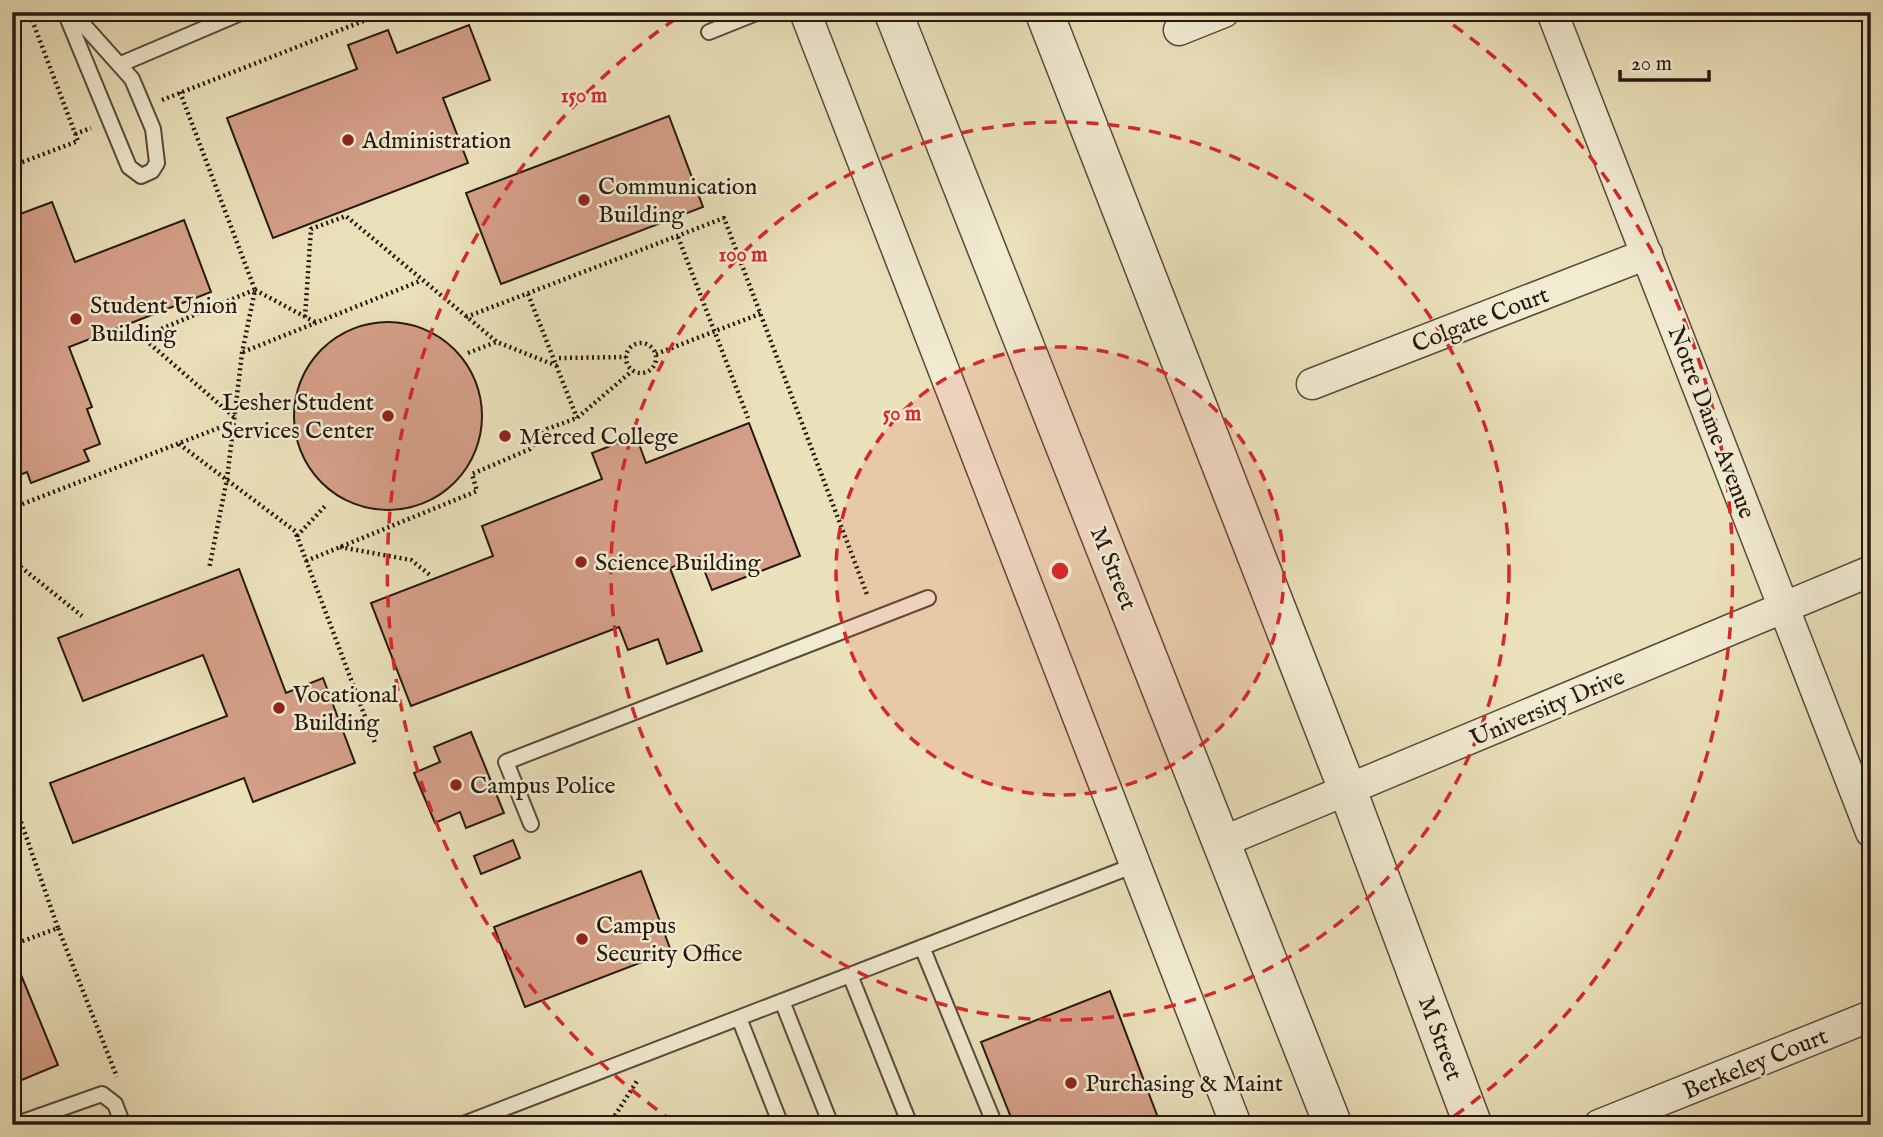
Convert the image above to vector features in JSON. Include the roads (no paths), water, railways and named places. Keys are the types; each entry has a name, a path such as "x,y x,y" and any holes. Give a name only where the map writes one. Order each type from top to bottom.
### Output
{"street":[{"path":"805,12 1237,1125"},
{"name":"M Street","path":"893,12 1333,1125"},
{"name":"M Street","path":"1044,12 1348,791 1473,1125"},
{"path":"1179,30 1224,12"},
{"name":"Notre Dame Avenue","path":"1552,12 1871,832"},
{"name":"Colgate Court","path":"1312,384 1647,254"},
{"name":"University Drive","path":"1222,842 1871,572"},
{"name":"Berkeley Court","path":"1599,1125 1871,1016"}],"lane":[{"path":"65,12 129,167 141,176 152,171 157,163 157,148 139,93 121,64 92,38 72,12"},
{"path":"121,64 243,12"},
{"path":"709,33 758,12"},
{"path":"531,824 506,762 928,598"},
{"path":"461,1125 1135,865"},
{"path":"922,947 995,1125"},
{"path":"850,975 909,1125"},
{"path":"782,1001 831,1125"},
{"path":"739,1018 780,1125"},
{"path":"14,1125 102,1094 115,1104 123,1125"}],"place":[{"name":"Administration","path":"348,140"},
{"name":"Communication Building","path":"584,200"},
{"name":"Student Union Building","path":"76,319"},
{"name":"Lesher Student Services Center","path":"388,416"},
{"name":"Merced College","path":"505,436"},
{"name":"Science Building","path":"581,562"},
{"name":"Vocational Building","path":"279,708"},
{"name":"Campus Police","path":"456,785"},
{"name":"Campus Security Office","path":"582,939"},
{"name":"Purchasing & Maint","path":"1071,1083"}]}
